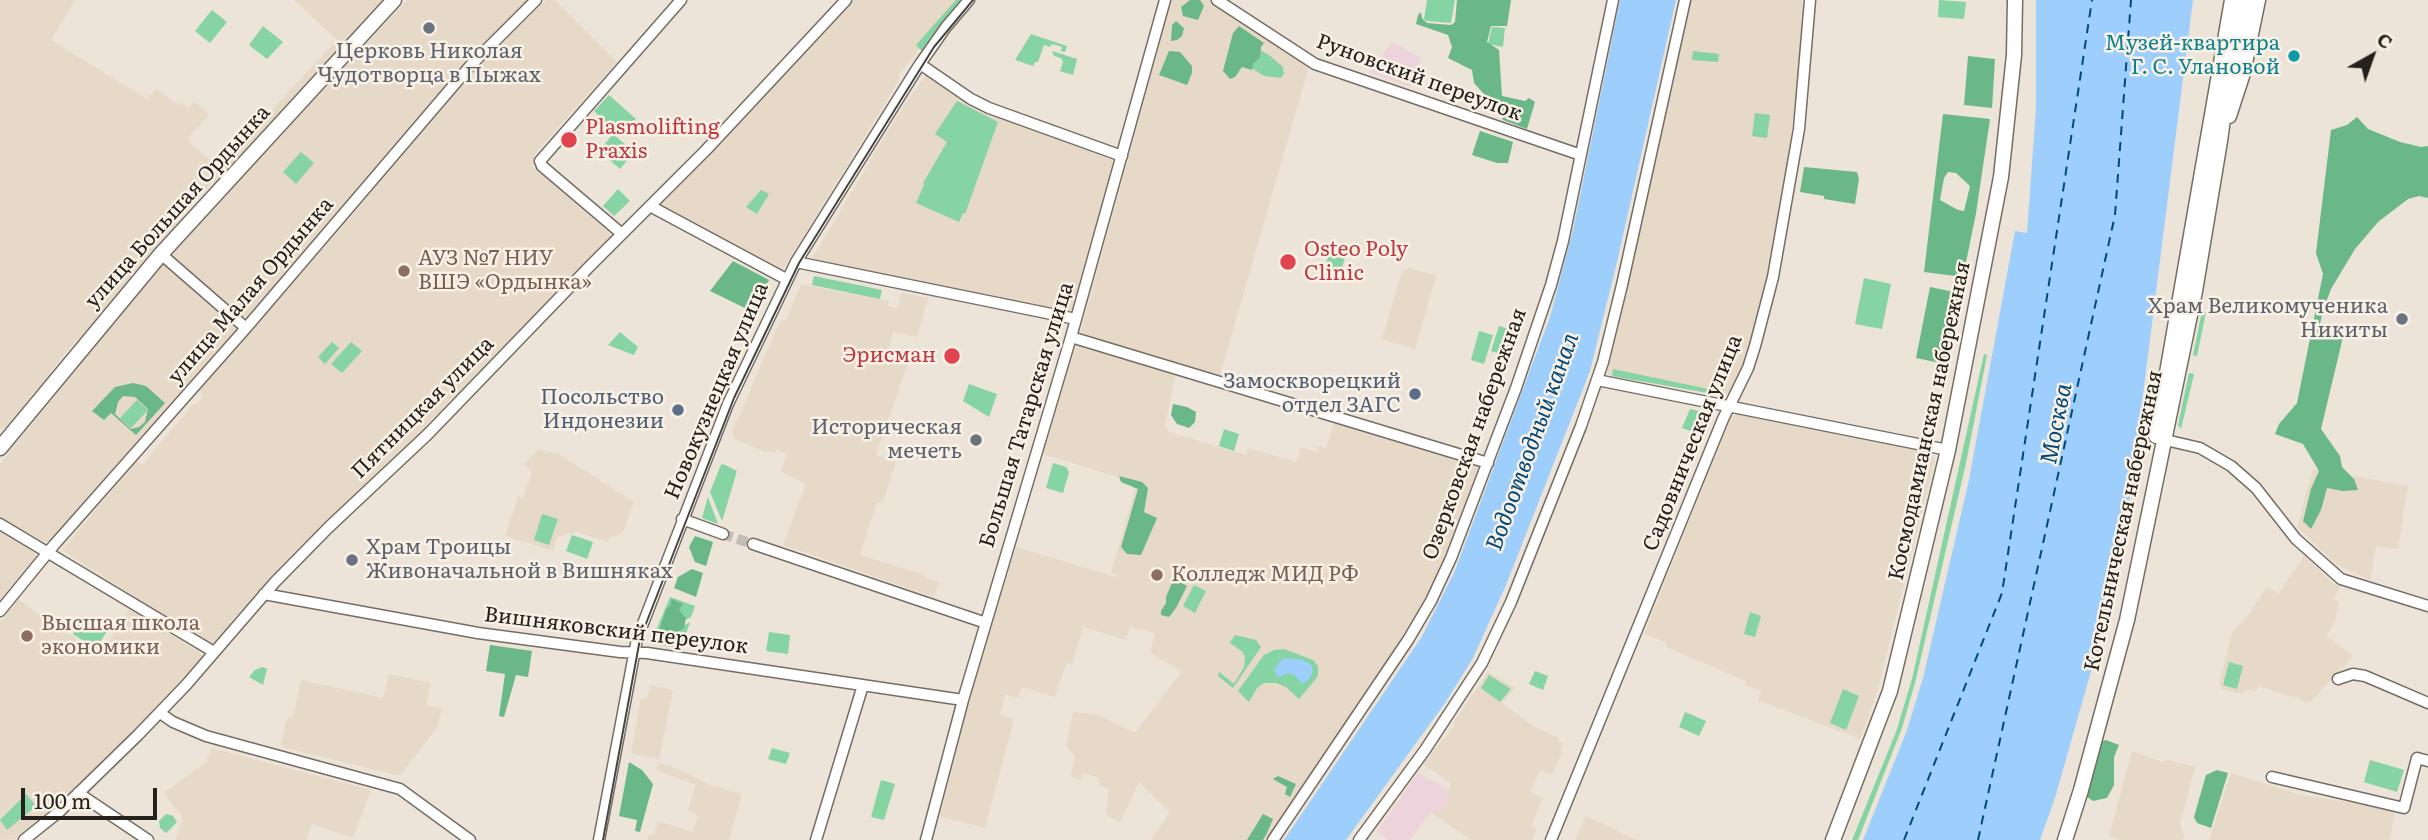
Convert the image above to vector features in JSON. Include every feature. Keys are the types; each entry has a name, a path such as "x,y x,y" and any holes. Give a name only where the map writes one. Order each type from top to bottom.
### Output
{"main road":[{"name":"улица Большая Ордынка","path":"2,440 161,254 394,0"},
{"name":"Космодамианская набережная","path":"1833,840 1890,691 1948,450 2002,172 2014,55 2015,0"},
{"name":"Котельническая набережная","path":"2064,839 2081,790 2123,637 2160,439 2232,0"},
{"name":"Котельническая набережная","path":"2160,439 2195,291 2221,141 2228,81 2245,0"},
{"path":"2221,141 2243,73 2259,0"}],"street":[{"name":"улица Малая Ордынка","path":"0,611 48,552 246,328 471,65 536,0"},
{"path":"622,234 541,166 540,161 681,0"},
{"name":"Пятницкая улица","path":"24,840 78,793 160,713 264,594 323,533 428,434 706,150 846,0"},
{"name":"Новокузнецкая улица","path":"600,840 633,652 642,622 729,402 796,262 920,64 969,0"},
{"name":"Большая Татарская улица","path":"926,840 963,700 1071,337 1165,0"},
{"name":"Руновский переулок","path":"1217,0 1315,64 1581,156"},
{"name":"Озерковская набережная","path":"1273,840 1402,650 1431,601 1451,558 1488,463 1563,241 1613,0"},
{"path":"1359,840 1454,707 1488,653 1511,602 1597,380 1636,227 1685,0"},
{"name":"Садовническая улица","path":"1551,840 1730,405 1748,368 1773,277 1799,129 1810,0"},
{"path":"920,64 959,92 989,108 1122,156"},
{"path":"650,206 786,279"},
{"path":"161,254 246,328"},
{"path":"796,262 1076,319"},
{"path":"1071,337 1488,463"},
{"path":"1597,380 1948,450"},
{"path":"2160,439 2185,443 2217,457 2256,488 2296,539 2334,574 2354,584 2428,606"},
{"path":"682,519 723,534"},
{"path":"0,524 214,652"},
{"path":"753,544 986,623"},
{"name":"Вишняковский переулок","path":"264,594 478,633 633,652 963,700"},
{"path":"2338,679 2353,674 2365,676 2428,703"},
{"path":"816,840 863,685"},
{"path":"160,713 173,722 206,736 400,789 470,840"},
{"path":"2272,777 2404,808 2417,758 2428,761"},
{"path":"78,793 148,840"}],"shaded area":[{"path":"0,0 75,0 51,40 147,99 156,88 177,105 180,102 188,108 195,101 209,115 187,139 218,167 337,40 294,0 384,0 178,219 80,339 76,340 42,387 37,388 12,424 3,429 0,428"},
{"path":"407,0 527,0 474,53 425,108 248,317 242,317 173,257 173,253"},
{"path":"546,0 555,0 617,62 538,150 534,156 533,167 609,233 611,238 459,396 454,396 443,408 443,412 438,413 426,425 427,430 307,543 303,543 277,570 277,575 258,591 258,595 245,610 241,610 230,622 231,626 216,644 210,644 134,598 62,550 137,461 142,465 194,403 197,404 202,398 199,391 352,216 435,116"},
{"path":"852,0 962,0 922,51 919,49 900,73 898,82 784,268 780,270 661,205 661,201"},
{"path":"1172,0 1210,0 1304,64 1308,70 1220,375 1087,336 1081,330"},
{"path":"1689,0 1802,0 1799,70 1788,158 1767,281 1746,357 1732,390 1725,395 1607,373 1676,70"},
{"path":"1392,42 1421,58 1410,87 1369,72"},
{"path":"926,75 968,104 987,113 1112,160 1070,312 817,261 813,257 897,116"},
{"path":"161,266 165,266 234,325 235,331 49,541 44,542 0,517 0,464"},
{"path":"1410,268 1436,276 1415,349 1382,339 1402,271"},
{"path":"801,284 889,301 888,306 897,308 901,293 928,298 917,337 893,332 889,351 904,355 909,360 876,455 896,462 882,504 877,502 860,555 939,582 934,597 783,545 806,484 781,471 787,454 776,449 774,453 768,450 767,453 735,439 732,432 781,319 786,321"},
{"path":"1079,345 1176,373 1165,425 1169,432 1246,455 1248,448 1296,462 1301,447 1316,452 1318,446 1326,448 1335,420 1477,465 1480,470 1427,599 1394,654 1330,745 1331,749 1267,840 1151,840 1170,812 1139,782 1120,823 1106,814 1109,789 1098,785 1100,778 1083,773 1081,780 1071,776 1075,756 1066,746 1073,712 1096,714 1135,733 1182,671 1150,653 1155,633 1130,627 1126,640 1083,627 1072,665 1066,663 1055,697 1022,687 1018,698 1005,694 1000,715 1014,719 985,828 940,816 974,684 1016,547 1116,577 1117,574 1111,572 1137,483 1043,454 1074,350"},
{"path":"1740,414 1930,452 1935,460 1877,692 1860,739 1758,700 1761,691 1745,685 1746,681 1666,647 1667,643 1644,634 1730,420 1732,416"},
{"path":"539,449 558,454 634,502 622,534 610,537 607,542 577,532 557,537 553,551 505,536 518,497 523,498 532,472 524,464"},
{"path":"2313,469 2408,486 2398,549 2376,546 2370,580 2337,565 2297,527"},
{"name":"Высшая школа экономики","path":"0,532 36,556 0,603"},
{"path":"2304,556 2340,586 2334,599 2339,602 2334,624 2326,636 2353,656 2306,704 2297,696 2295,698 2259,686 2256,691 2248,689 2241,694 2222,689 2219,684 2233,630 2249,614 2267,587 2278,594"},
{"path":"19,599 57,630 60,628 100,655 129,609 202,654 203,658 156,706 156,711 130,738 126,738 83,783 79,783 61,799 61,804 19,839 0,840 0,622"},
{"path":"1488,672 1515,688 1502,703 1535,727 1559,738 1558,741 1563,744 1552,775 1540,770 1530,792 1543,798 1531,825 1537,829 1532,840 1471,840 1432,813 1435,808 1439,812 1449,798 1445,795 1452,784 1423,764 1455,725 1453,723"},
{"path":"389,674 431,683 426,705 442,709 437,728 400,775 282,747 287,719 294,714 301,680 383,698"},
{"path":"650,685 673,690 659,759 631,753 641,698 647,698"},
{"path":"211,748 371,790 353,838 312,824 306,840 175,840 183,818 164,793 206,762"},
{"path":"2132,751 2163,762 2168,760 2195,767 2180,824 2183,840 2121,840 2109,836"},
{"path":"658,762 707,784 742,794 729,840 648,840 649,834 654,835 658,821 693,832 698,816 688,811 696,785 656,770"},
{"path":"1418,773 1449,789 1445,795 1449,799 1440,812 1435,809 1430,813 1410,840 1389,840 1377,831"},
{"path":"2231,773 2297,794 2395,810 2390,840 2209,840"},
{"path":"1586,816 1637,840 1575,840"}],"green space":[{"path":"956,0 962,0 922,51 916,45"},
{"path":"1190,0 1200,0 1204,6 1198,20 1183,16 1181,7"},
{"path":"1427,0 1455,0 1451,23 1424,19"},
{"path":"1457,0 1511,0 1507,26 1491,26 1487,42 1499,50 1502,96 1525,101 1529,98 1535,102 1527,129 1503,120 1474,83 1472,70 1448,58 1452,47 1448,35 1416,24 1421,12 1427,23 1451,25 1455,22"},
{"path":"1939,0 1966,2 1964,19 1938,17"},
{"path":"212,10 227,22 210,43 195,31"},
{"path":"1176,21 1184,28 1182,36 1171,41 1172,25"},
{"path":"263,26 283,42 267,59 249,45"},
{"path":"1239,26 1264,43 1252,70 1242,67 1235,77 1230,79 1223,71 1233,33"},
{"path":"1492,27 1505,28 1503,47 1488,44"},
{"path":"1031,34 1067,46 1065,52 1061,51 1062,47 1044,45 1038,62 1033,66 1015,60"},
{"path":"1052,51 1077,59 1073,75 1060,71 1063,62 1061,58 1054,56"},
{"path":"1169,51 1180,52 1192,66 1187,85 1159,75"},
{"path":"1256,51 1269,55 1283,67 1284,74 1281,78 1264,76 1250,67"},
{"path":"1693,51 1719,54 1718,62 1692,60"},
{"path":"1968,56 1995,59 1992,108 1964,105"},
{"path":"609,95 636,119 621,136 594,111"},
{"path":"957,101 998,122 965,214 963,213 959,222 916,203 923,183 947,142 935,134"},
{"path":"1755,113 1770,115 1767,138 1752,136"},
{"path":"1943,114 1990,119 1963,277 1924,272","holes":["1948,172 1956,173 1970,186 1964,211 1940,200 1944,178"]},
{"path":"2357,117 2368,129 2400,142 2428,146 2428,198 2419,196 2408,199 2378,222 2355,249 2331,289 2323,310 2320,324 2331,337 2343,337 2321,429 2340,456 2342,467 2354,479 2358,490 2327,488 2321,510 2311,529 2303,521 2311,489 2319,471 2303,444 2275,434 2279,424 2297,403 2323,274 2316,253 2331,130 2347,125"},
{"path":"1480,131 1513,142 1508,163 1497,163 1472,155"},
{"path":"613,134 634,152 620,169 599,151"},
{"path":"301,152 314,163 296,184 283,172"},
{"path":"1804,167 1857,172 1859,179 1855,204 1800,192"},
{"path":"618,189 630,201 614,216 603,206"},
{"path":"761,190 769,194 757,214 746,207"},
{"path":"1329,253 1345,258 1340,274 1324,270"},
{"path":"733,261 769,280 753,312 710,291"},
{"path":"814,276 882,290 880,299 812,285"},
{"path":"1864,278 1891,284 1882,329 1855,324"},
{"path":"1930,287 1959,293 1945,364 1916,358"},
{"path":"2202,311 2206,312 2197,356 2193,355"},
{"path":"1499,326 1515,331 1508,356 1491,351"},
{"path":"1479,331 1493,335 1484,364 1471,360"},
{"path":"620,332 638,347 634,355 608,345"},
{"path":"332,342 339,348 325,364 318,357"},
{"path":"351,342 362,351 342,373 331,364"},
{"path":"1984,354 1987,355 1966,463 1916,679 1902,728 1858,840 1852,840 1896,732 1912,679"},
{"path":"1613,369 1713,390 1713,394 1612,376"},
{"path":"2189,373 2194,374 2181,429 2178,425"},
{"path":"133,383 146,386 165,403 136,435 111,413 104,420 92,411 115,387","holes":["123,396 135,397 148,409 145,422 131,429 115,414 118,402"]},
{"path":"969,384 997,394 989,417 963,401"},
{"path":"137,400 148,410 131,428 120,418"},
{"path":"1173,404 1196,412 1195,422 1189,428 1177,424 1171,415"},
{"path":"1690,409 1707,413 1699,434 1682,428"},
{"path":"1224,429 1239,434 1234,451 1219,446"},
{"path":"1053,463 1066,467 1069,472 1063,493 1046,488"},
{"path":"723,464 737,471 722,521 710,492"},
{"path":"1119,476 1142,482 1148,488 1144,512 1157,518 1141,555 1127,554 1121,547 1138,489 1121,482"},
{"path":"708,497 718,524 702,518"},
{"path":"542,514 558,519 549,545 534,540"},
{"path":"572,535 593,542 587,559 566,551"},
{"path":"695,536 713,542 706,566 695,562 689,547"},
{"path":"692,569 703,573 696,597 674,588 678,577"},
{"path":"1174,578 1187,586 1169,617 1161,615 1161,611"},
{"path":"1194,585 1206,591 1195,613 1183,606"},
{"path":"670,597 695,606 691,617 653,638"},
{"path":"671,599 683,604 679,610 686,618 684,628 660,642 656,641 666,609 671,605"},
{"path":"1750,612 1761,616 1755,637 1744,634"},
{"path":"83,616 107,631 96,649 73,634"},
{"path":"690,622 679,648 652,644"},
{"path":"769,632 790,635 788,654 766,651"},
{"path":"1235,635 1256,640 1261,647 1233,688 1218,676 1219,672 1234,684 1244,667 1243,652 1230,643"},
{"path":"490,645 532,651 528,677 516,675 504,717 499,716 505,674 486,671"},
{"path":"1284,649 1313,660 1318,666 1318,676 1299,699 1286,687 1276,683 1264,683 1257,688 1249,702 1238,691 1264,655"},
{"path":"2229,662 2243,666 2237,689 2223,685"},
{"path":"263,667 267,669 263,685 249,677 255,670"},
{"path":"1535,671 1548,676 1543,690 1529,684"},
{"path":"1489,675 1511,689 1500,702 1481,688"},
{"path":"1843,689 1859,696 1846,730 1830,723"},
{"path":"1685,712 1706,721 1699,736 1679,727"},
{"path":"2106,740 2119,745 2114,757 2114,785 2107,798 2093,801 2087,797 2085,791 2100,742"},
{"path":"772,748 790,753 786,764 768,759"},
{"path":"2370,760 2404,770 2397,792 2364,782"},
{"path":"629,762 642,770 653,784 640,832 635,831 637,820 619,816"},
{"path":"2217,770 2228,773 2211,828 2197,823 2194,817 2206,775"},
{"path":"1278,776 1296,784 1290,797 1285,794 1287,787 1273,779"},
{"path":"881,780 895,784 884,820 871,817"},
{"path":"26,794 36,806 7,830 0,820"},
{"path":"166,814 173,816 177,822 166,833 160,828 159,821"},
{"path":"1263,814 1273,819 1263,840 1247,840"}],"water":[{"name":"Водоотводный канал","path":"1620,0 1676,0 1590,371 1506,585 1473,658 1445,703 1346,840 1284,840 1421,638 1454,573 1550,317 1573,230"},
{"name":"Москва","path":"2036,0 2193,0 2130,497 2112,593 2105,602 2107,615 2055,798 2040,840 1863,840 1907,730 1923,678 1969,480 2015,231 2027,233 2036,108"},
{"path":"1285,658 1303,660 1311,665 1313,671 1310,678 1303,684 1293,674 1279,677 1274,671"}],"ferry route":[{"path":"1904,840 2002,593 2092,0"},
{"path":"1978,840 2115,215 2131,0"}],"tunnel":[{"path":"723,534 753,544"}],"tram line":[{"path":"603,840 640,639 734,398 799,263 934,47 973,0"}],"place":[{"name":"Церковь Николая Чудотворца в Пыжах","path":"429,28"},
{"name":"Музей-квартира Г. С. Улановой","path":"2294,56"},
{"name":"Plasmolifting Praxis","path":"569,140"},
{"name":"Osteo Poly Clinic","path":"1288,262"},
{"name":"АУЗ №7 НИУ ВШЭ «Ордынка»","path":"404,271"},
{"name":"Храм Великомученика Никиты","path":"2402,319"},
{"name":"Эрисман","path":"952,356"},
{"name":"Замоскворецкий отдел ЗАГС","path":"1415,394"},
{"name":"Посольство Индонезии","path":"678,410"},
{"name":"Историческая мечеть","path":"976,440"},
{"name":"Храм Троицы Живоначальной в Вишняках","path":"352,560"},
{"name":"Колледж МИД РФ","path":"1157,575"},
{"name":"Высшая школа экономики","path":"27,636"}]}
